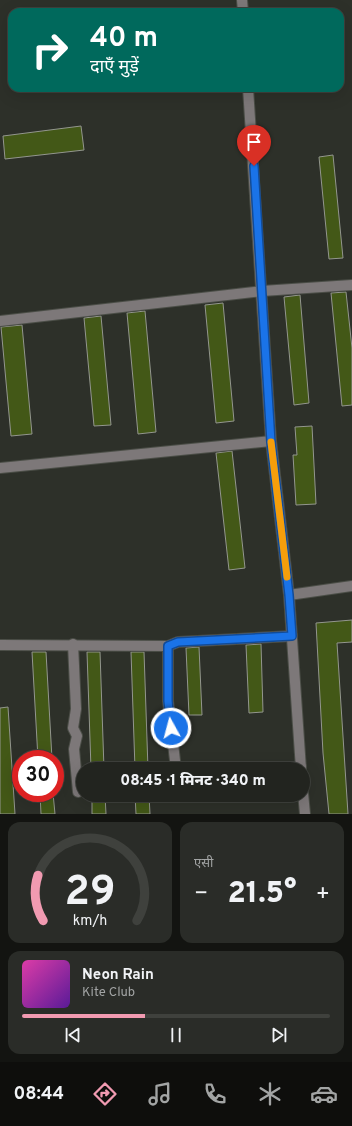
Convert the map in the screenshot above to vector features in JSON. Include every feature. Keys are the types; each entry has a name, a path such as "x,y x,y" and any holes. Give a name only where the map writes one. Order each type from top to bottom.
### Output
{"street":[{"path":"248,92 271,442 289,595 301,762"},
{"path":"0,322 262,291 352,284"},
{"path":"0,468 271,442"},
{"path":"289,595 352,586"},
{"path":"0,645 73,644 168,646 178,642 292,636"},
{"path":"73,644 76,709 73,728 77,736 74,749 76,770"},
{"path":"168,646 168,701 175,762"},
{"path":"304,802 305,814"}],"building":[{"path":"81,126 84,150 5,159 3,136"},
{"path":"333,155 343,258 329,259 319,157"},
{"path":"346,292 352,348 352,405 342,406 331,293"},
{"path":"300,295 309,403 294,405 284,297"},
{"path":"223,303 234,421 216,423 205,305"},
{"path":"145,311 156,432 138,434 127,313"},
{"path":"101,316 111,425 94,426 84,318"},
{"path":"22,325 32,434 11,436 1,327"},
{"path":"312,426 316,504 296,505 293,455 297,455 295,427"},
{"path":"232,451 245,568 229,570 216,453"},
{"path":"352,620 352,642 337,643 348,814 329,814 323,753 316,623"},
{"path":"261,644 263,712 249,713 246,645"},
{"path":"199,647 202,715 189,715 186,648"},
{"path":"32,652 46,652 51,750 37,750"},
{"path":"87,652 100,652 104,762 91,762"},
{"path":"131,652 144,652 148,762 135,762"},
{"path":"8,707 12,768 12,802 14,802 15,814 0,814 0,708"},
{"path":"40,802 54,802 55,814 41,814"},
{"path":"92,802 105,802 106,814 92,814"},
{"path":"135,802 149,802 150,814 136,814"}],"slow traffic":[{"path":"271,442 287,577"}],"route":[{"path":"171,728 168,701 168,646 178,642 292,636 289,595 271,442 254,166"}]}
